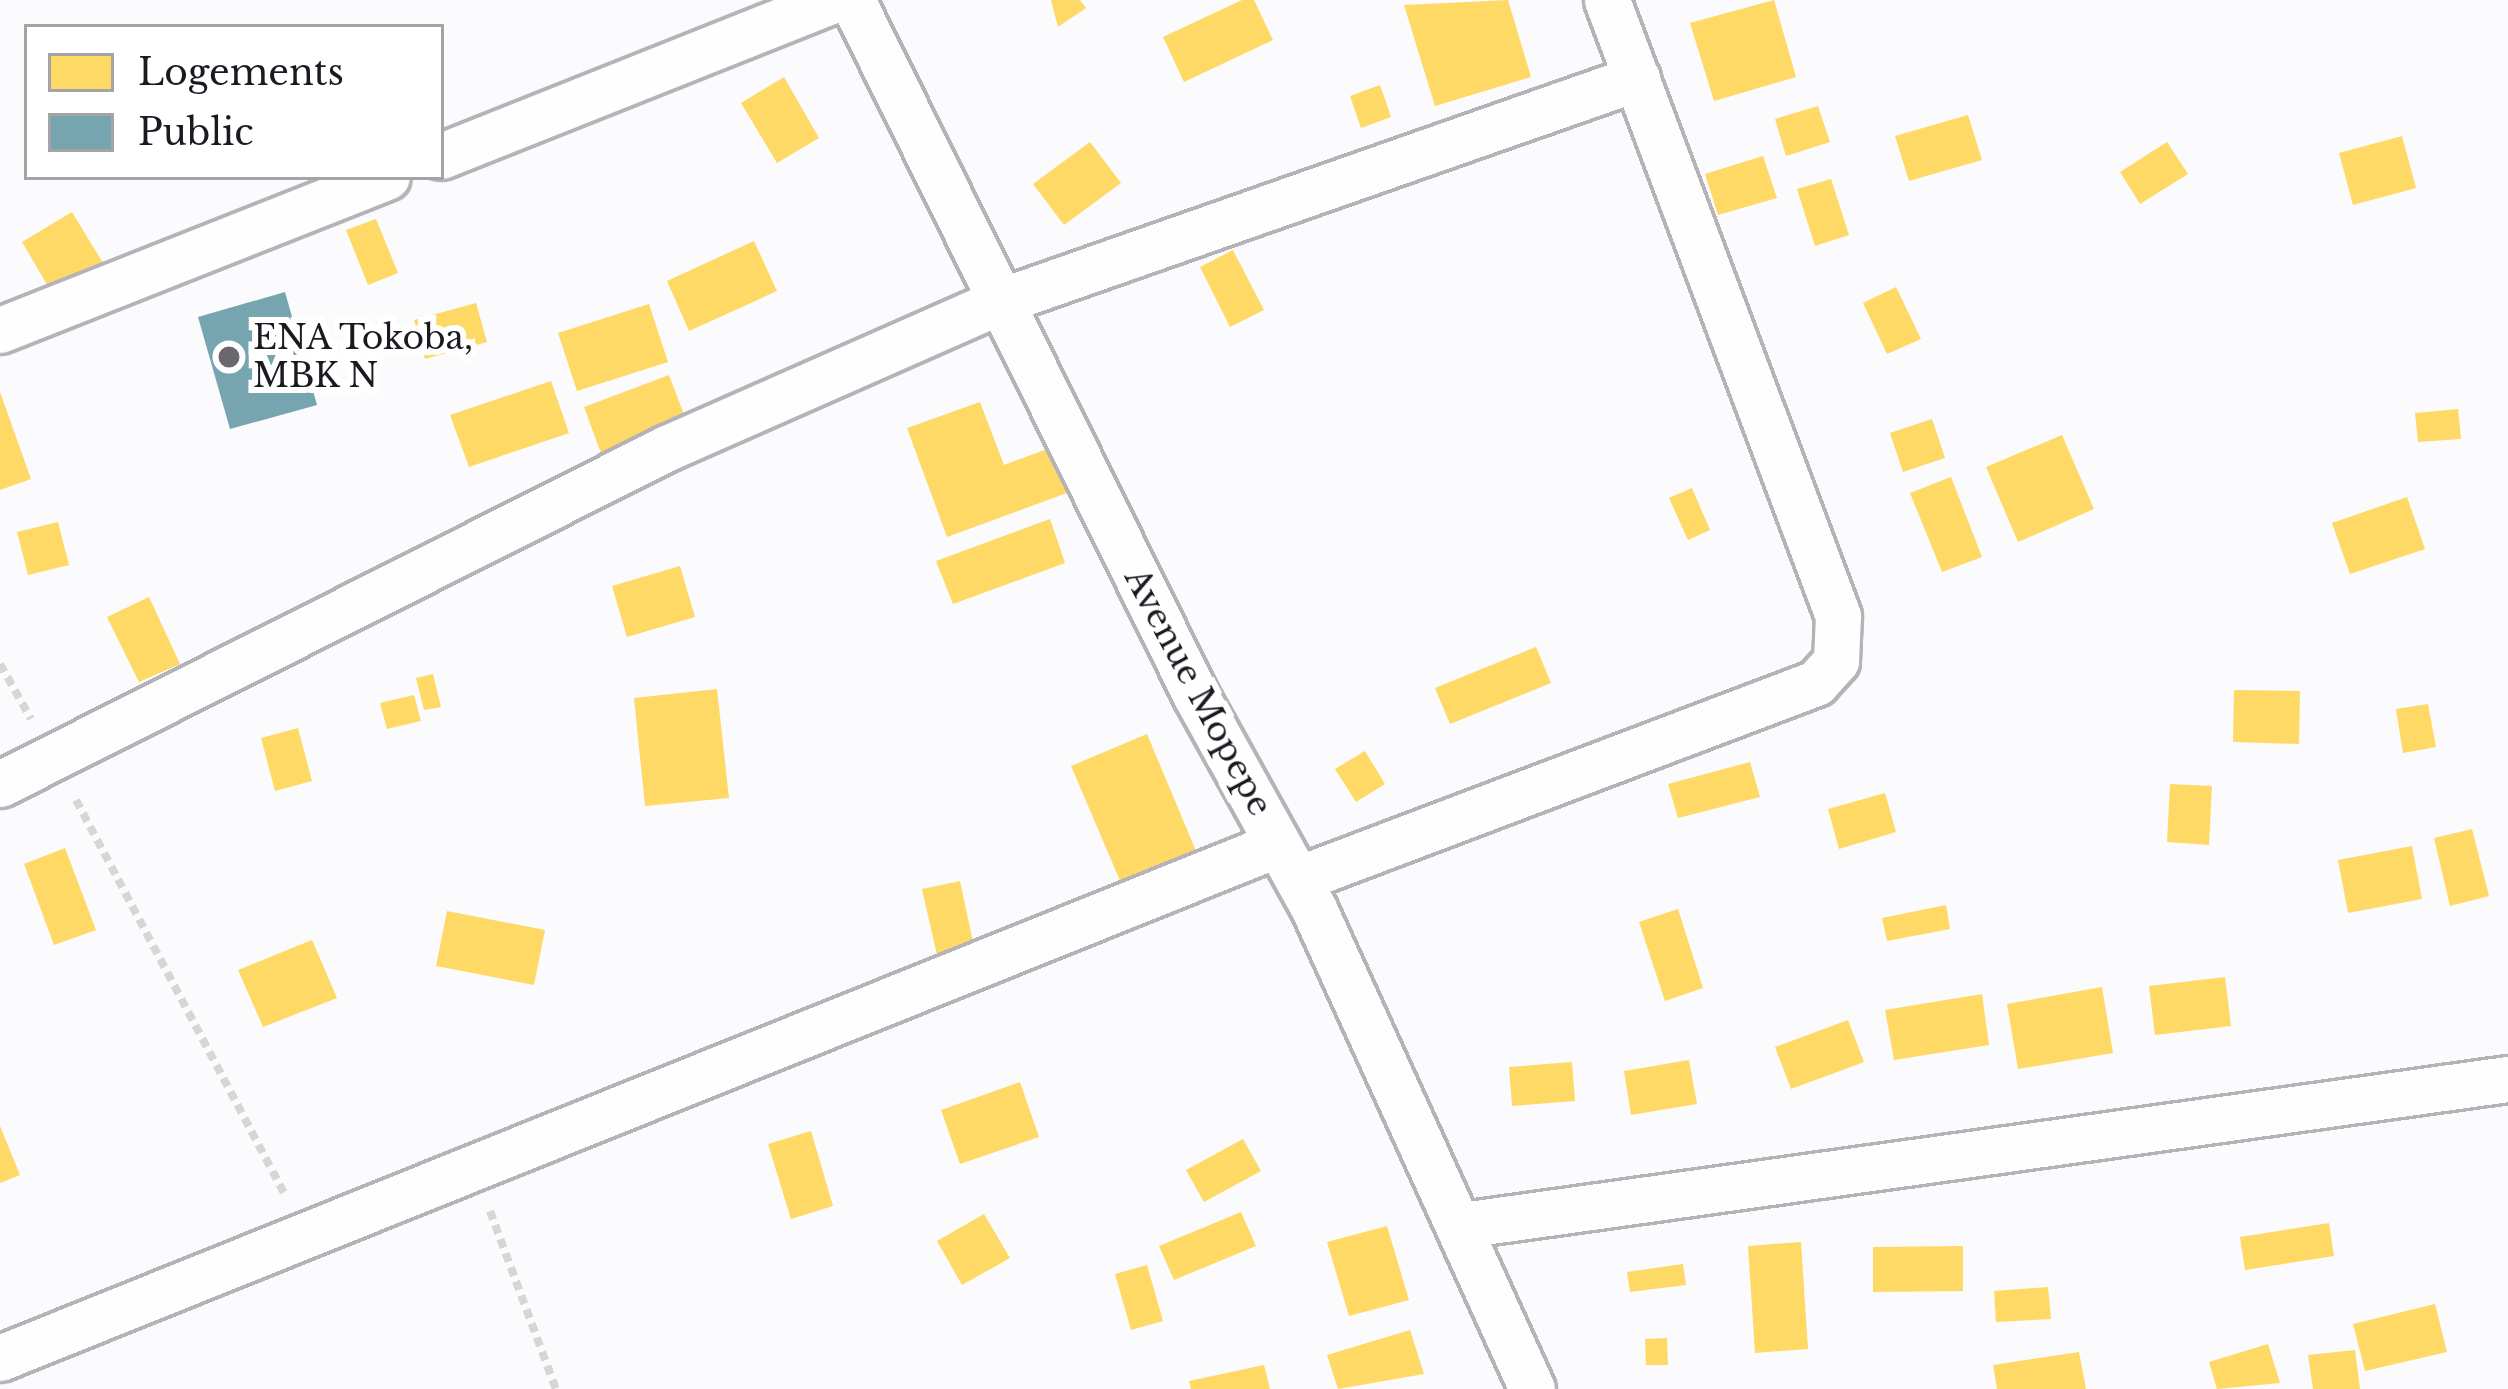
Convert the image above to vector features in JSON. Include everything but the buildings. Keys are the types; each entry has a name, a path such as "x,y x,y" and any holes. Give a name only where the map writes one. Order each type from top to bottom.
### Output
{"street":[{"path":"444,155 834,0"},
{"name":"Avenue Mopepe","path":"852,0 1288,861 1462,1225 1532,1389"},
{"path":"0,1358 475,1170 1288,861 1816,683 1836,661 1838,616 1607,0"},
{"path":"0,784 667,448 1001,301 1637,78"},
{"path":"0,330 379,180"},
{"path":"1462,1225 2508,1079"}],"path":[{"path":"0,664 308,1239"},
{"path":"475,1170 556,1389"}],"place":[{"name":"ENA Tokoba, MBK N","path":"229,357"}]}
